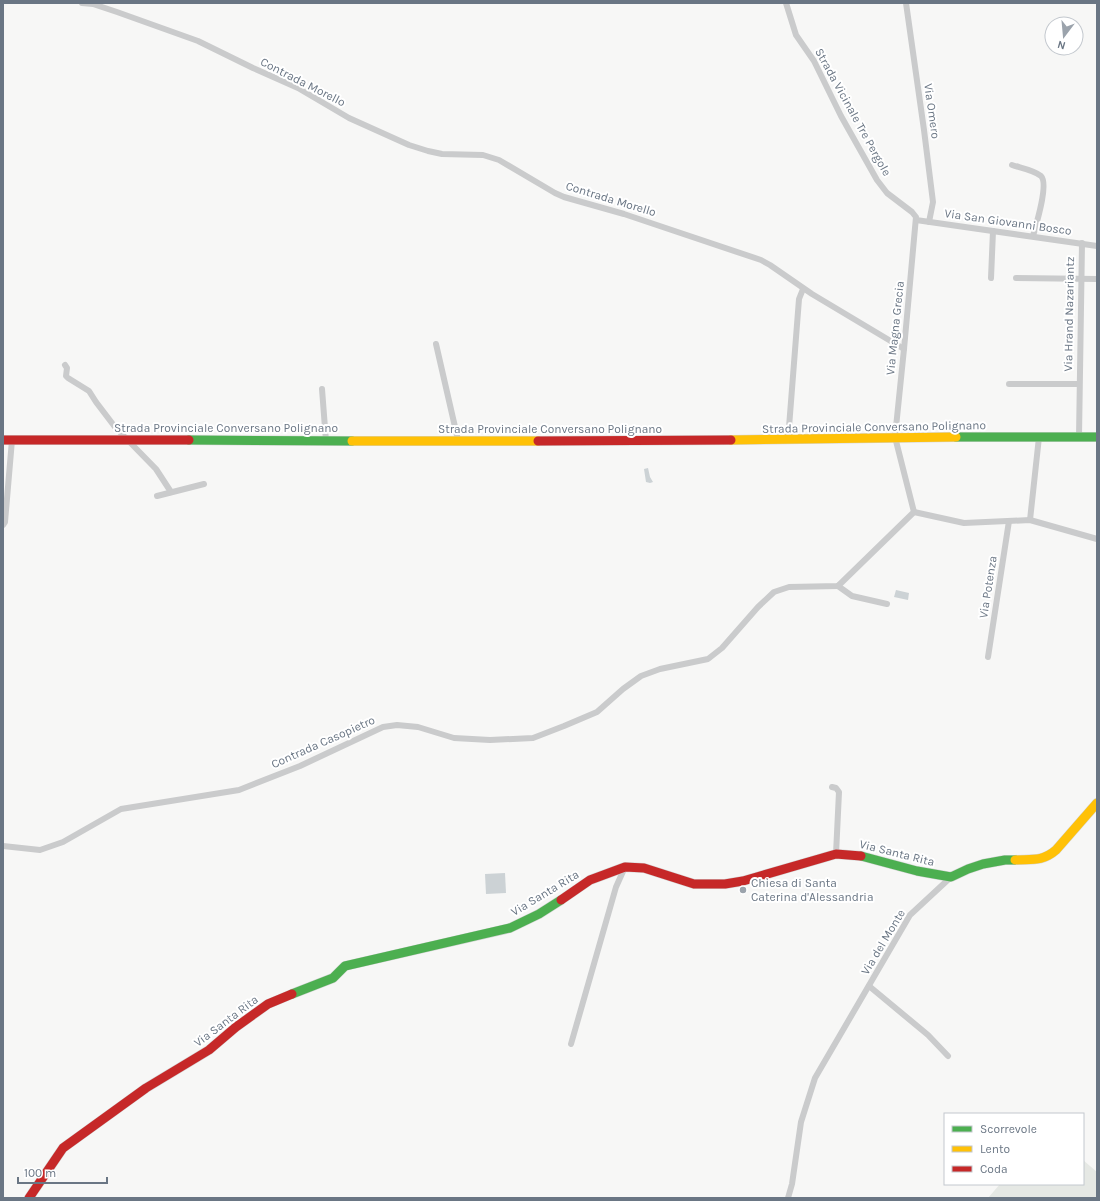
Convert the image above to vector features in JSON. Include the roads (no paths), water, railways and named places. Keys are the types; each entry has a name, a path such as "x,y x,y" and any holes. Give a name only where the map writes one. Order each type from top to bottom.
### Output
{"street":[{"name":"Contrada Morello","path":"82,3 93,4 198,41 298,88 349,118 409,145 442,154 483,155 499,160 560,195 624,214 761,260 804,289 904,350"},
{"name":"Strada Vicinale Tre Pergole","path":"786,3 796,35 812,58 841,116 877,180 887,193 912,212 916,217 916,220"},
{"name":"Via Omero","path":"906,3 924,130 932,202 929,222"},
{"path":"1012,165 1037,173 1043,177 1045,185 1044,193 1033,236"},
{"name":"Via San Giovanni Bosco","path":"916,220 1097,246"},
{"name":"Via Magna Grecia","path":"895,437 916,220"},
{"path":"991,278 993,231"},
{"name":"Via Hrand Nazariantz","path":"1079,437 1082,243"},
{"path":"1016,278 1097,279"},
{"path":"788,440 799,299 804,289"},
{"path":"436,344 458,440"},
{"path":"65,365 67,368 66,376 89,391 111,421 156,470 171,492"},
{"name":"Via Hrand Nazariantz","path":"1009,384 1079,384"},
{"path":"322,390 326,441"},
{"path":"895,437 914,512"},
{"name":"Strada Provinciale Conversano Polignano","path":"8,440 788,440 895,437 1097,437"},
{"path":"1030,520 1038,437"},
{"path":"3,525 5,522 8,440"},
{"path":"157,496 204,484"},
{"path":"914,512 964,523 1030,520 1097,539"},
{"path":"887,604 852,596 838,586 914,512"},
{"name":"Via Potenza","path":"988,657 1009,521"},
{"name":"Contrada Casopietro","path":"3,846 40,850 63,842 121,809 239,790 300,766 383,727 397,725 418,727 454,738 490,740 532,738 597,712 623,689 641,676 660,668 708,659 722,648 758,607 774,592 789,588 838,586"},
{"path":"832,787 836,788 839,792 836,854"},
{"path":"951,877 983,864 1006,860 1042,859 1049,856 1097,803"},
{"name":"Via Santa Rita","path":"29,1198 63,1148 146,1088 209,1050 236,1026 268,1004 333,978 345,966 510,928 539,914 590,880 625,867 644,868 694,884 719,884 743,881 836,854 862,856 917,871 951,877"},
{"path":"571,1044 616,887 625,867"},
{"name":"Via del Monte","path":"788,1198 792,1184 801,1122 811,1089 824,1062 910,915 951,877"},
{"path":"869,986 928,1035 948,1056"}],"place":[{"name":"Chiesa di Santa Caterina d'Alessandria","path":"743,890"}]}
